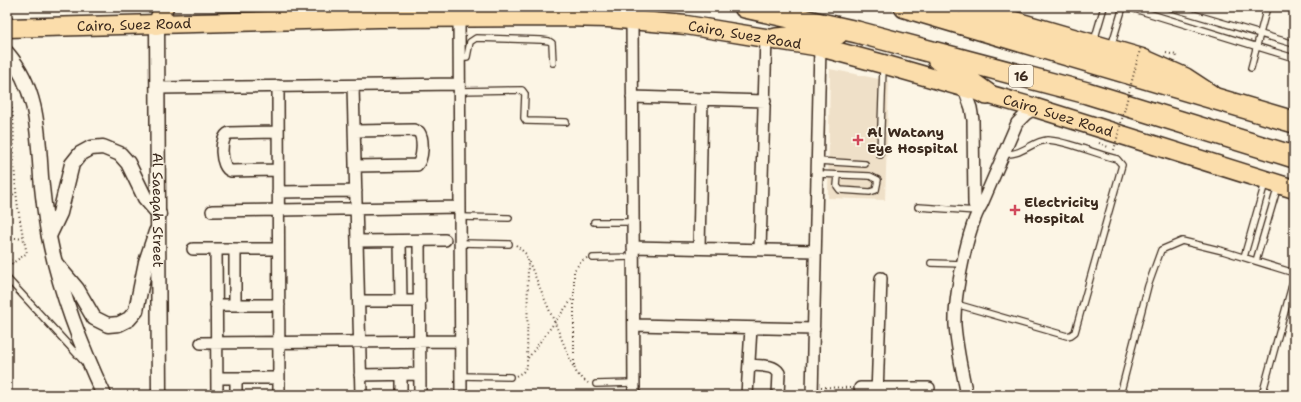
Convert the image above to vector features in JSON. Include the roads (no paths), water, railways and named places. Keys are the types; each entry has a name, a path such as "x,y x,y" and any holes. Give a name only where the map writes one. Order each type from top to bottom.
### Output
{"highway":[{"name":"Cairo, Suez Road","path":"745,7 858,32 1087,93 1294,157"},
{"name":"16","path":"905,7 1294,122"},
{"name":"16","path":"771,38 858,32"},
{"name":"16","path":"926,51 987,94"}],"main road":[{"path":"157,25 164,7"},
{"path":"302,22 312,7"},
{"path":"358,7 379,18"},
{"name":"16","path":"967,7 1142,58 1173,71 1197,84 1220,101"},
{"name":"Cairo, Suez Road","path":"7,28 302,22 379,18 561,17 632,20 706,28 820,47 884,64 1036,108 1280,184"}],"street":[{"path":"459,18 461,395"},
{"path":"632,20 634,395"},
{"name":"Al Saeqah Street","path":"157,25 159,395"},
{"path":"760,249 765,100 771,38"},
{"path":"812,391 820,47"},
{"path":"7,53 25,80 34,106 37,119 43,194 55,264 72,319 93,372 104,395"},
{"path":"278,86 279,395"},
{"path":"158,88 353,86 459,88"},
{"path":"353,86 361,395"},
{"path":"963,86 971,108 973,120 974,204 977,211"},
{"path":"632,97 765,100"},
{"path":"699,248 702,99"},
{"path":"967,395 956,330 956,304 963,264 977,211 982,204 1017,123 1026,114 1036,108"},
{"path":"355,131 414,130 419,132 421,136 421,159 417,165 355,166"},
{"path":"278,132 229,133 225,135 222,140 223,165 226,169 231,171 278,170"},
{"path":"49,236 60,213 72,164 80,154 91,148 103,147 120,154 128,163 145,198 159,220 146,262 138,306 133,316 124,322 108,325 94,318 71,280 55,264"},
{"path":"278,192 356,191"},
{"path":"212,210 356,209 460,212"},
{"path":"357,242 445,240"},
{"path":"400,241 400,301"},
{"path":"419,241 420,395"},
{"path":"633,252 699,248 816,250"},
{"path":"193,249 278,249"},
{"path":"216,249 217,395"},
{"path":"235,249 235,305"},
{"path":"877,391 881,278"},
{"path":"359,301 420,301"},
{"path":"216,305 279,305"},
{"path":"634,324 814,329"},
{"path":"747,395 751,328"},
{"path":"201,343 460,341"},
{"path":"749,365 771,367 777,370 779,373 778,395"},
{"path":"401,374 401,395"},
{"path":"360,375 420,374"},
{"path":"217,378 279,378"},
{"path":"236,378 236,395"},
{"path":"860,388 877,391 900,392 929,388"}],"lane":[{"path":"1093,44 1104,7"},
{"path":"1110,49 1123,7"},
{"path":"1128,7 1294,58"},
{"path":"1169,7 1294,44"},
{"path":"1251,68 1267,7"},
{"path":"1288,7 1294,9"},
{"path":"459,57 466,57 470,42 476,38 541,40 550,41 552,43 553,63"},
{"path":"880,155 884,64"},
{"path":"459,88 522,90 525,94 524,118 526,121 566,122"},
{"path":"956,304 1067,336 1073,334 1075,330 1122,165 1117,159 1053,140 1038,142 1011,155 1003,153"},
{"path":"818,161 865,164"},
{"path":"818,174 838,174 873,176 878,180 878,188 870,192 840,190 837,186 838,174"},
{"path":"1244,257 1280,184"},
{"path":"1256,261 1280,184"},
{"path":"918,207 977,211"},
{"path":"460,212 509,218"},
{"path":"594,222 633,222"},
{"path":"1120,395 1148,286 1161,250 1182,242 1244,257 1294,273"},
{"path":"460,243 509,244"},
{"path":"592,258 633,252"},
{"path":"931,263 963,264"},
{"path":"7,278 93,372"},
{"path":"1262,395 1294,278"},
{"path":"460,376 510,377"},
{"path":"596,384 634,383"}],"place":[{"name":"Al Watany Eye Hospital","path":"858,140"},
{"name":"Electricity Hospital","path":"1015,210"}]}
